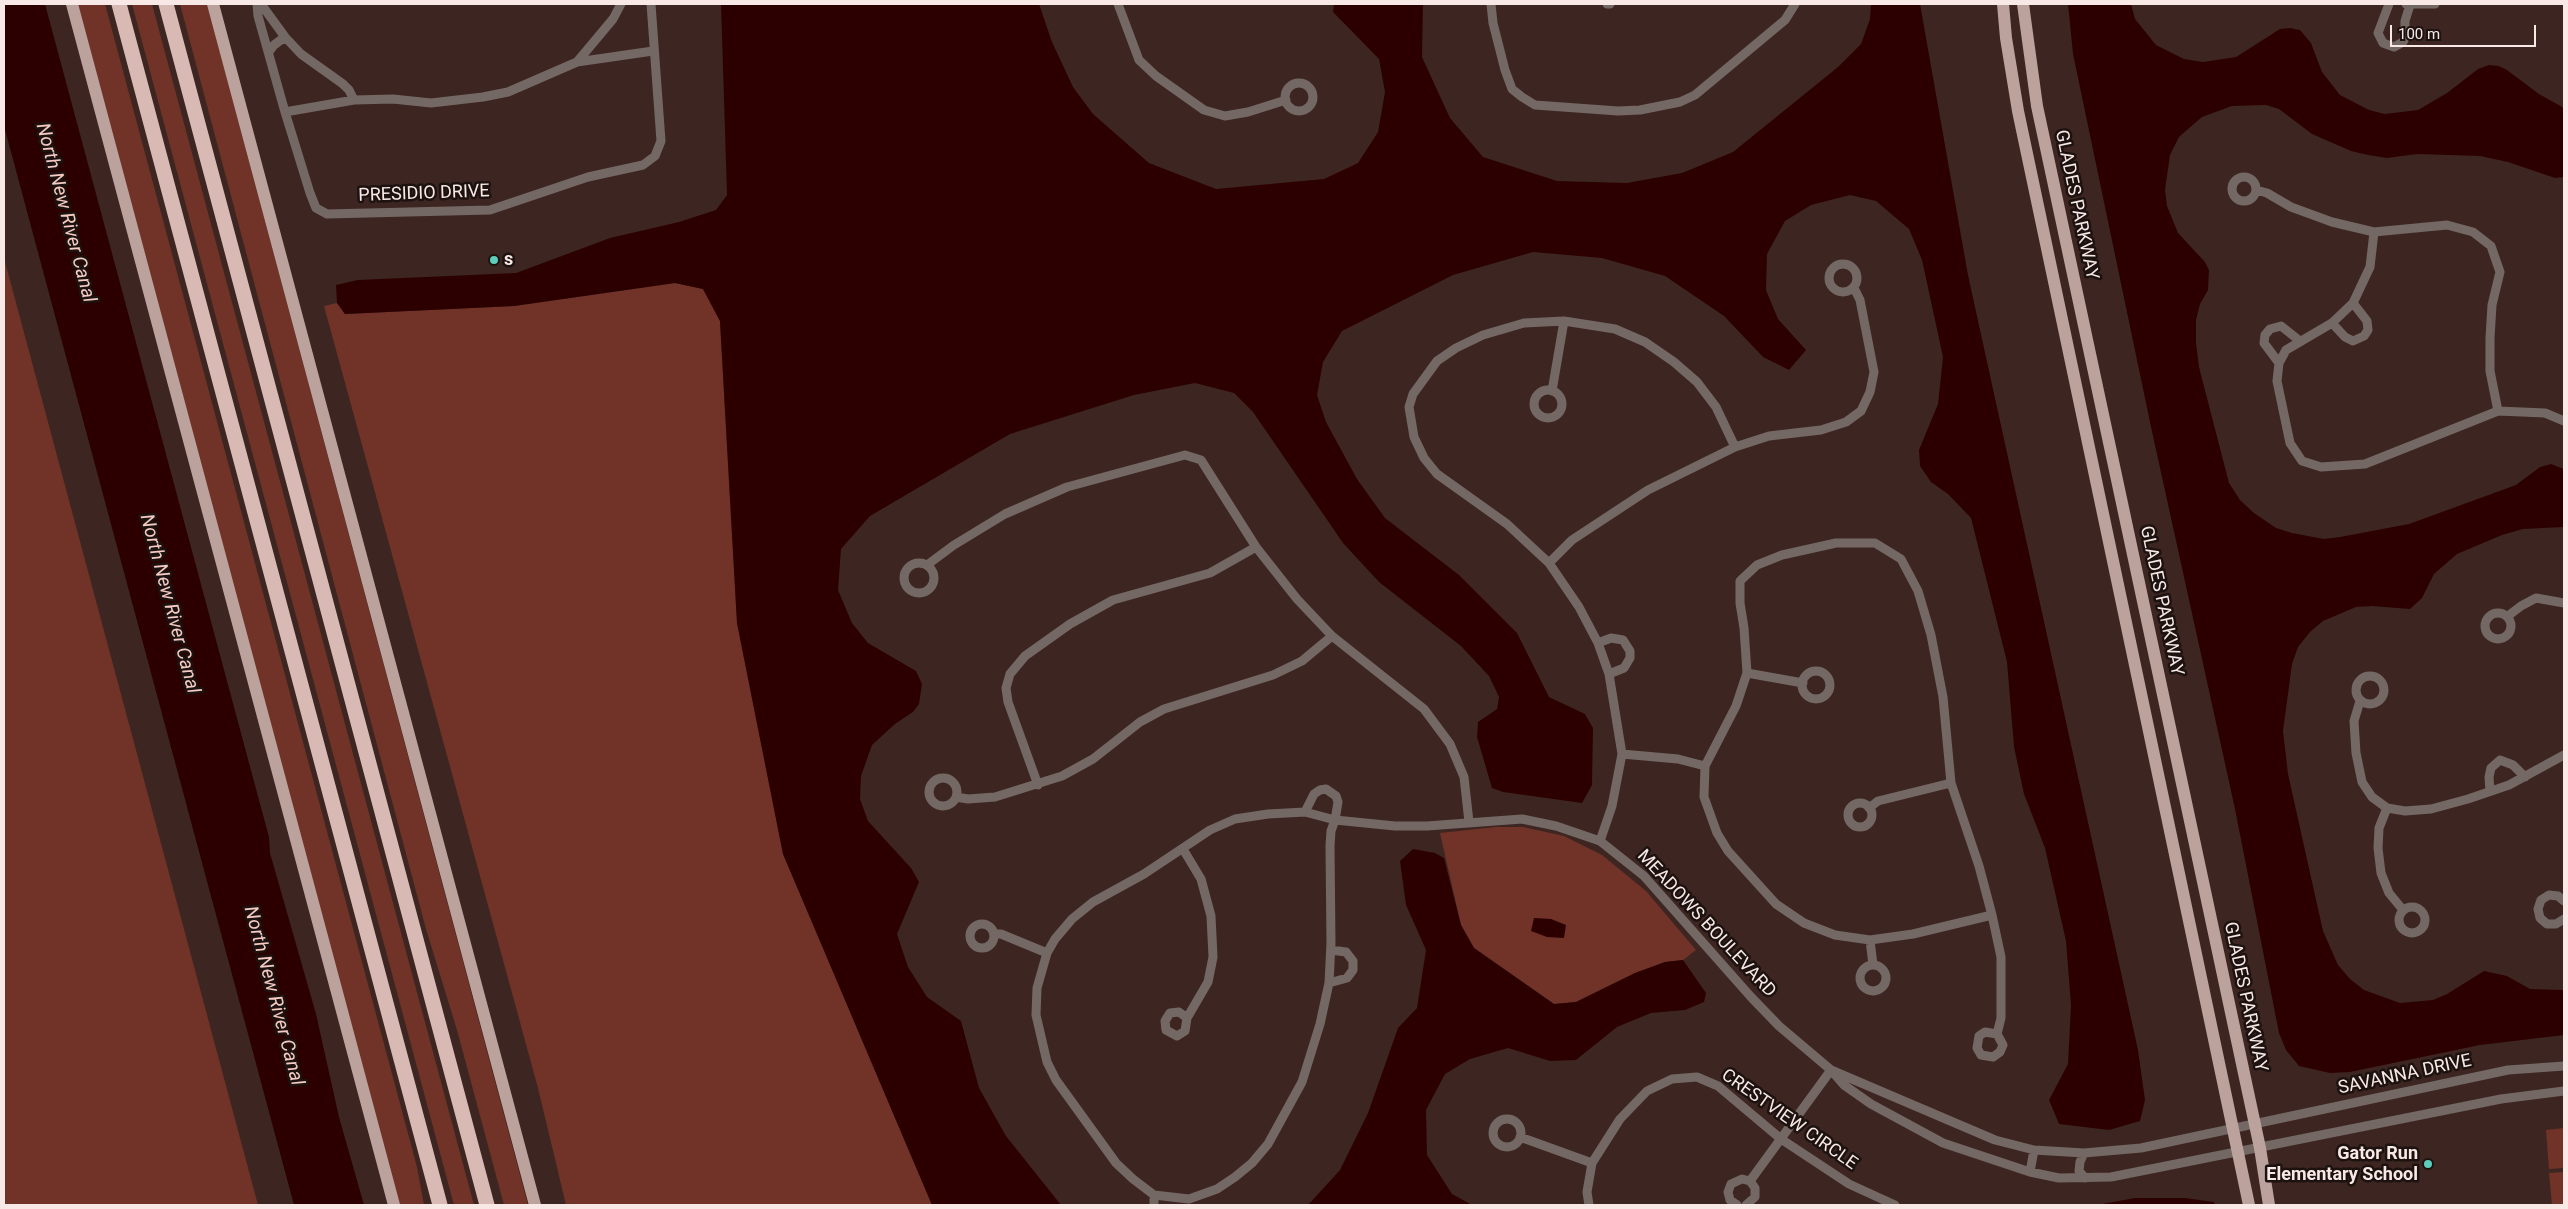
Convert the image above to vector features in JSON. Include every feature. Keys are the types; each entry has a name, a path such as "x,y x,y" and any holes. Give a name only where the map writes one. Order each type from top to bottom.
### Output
{"highway":[{"path":"119,4 440,1205"},
{"path":"166,4 487,1205"},
{"path":"464,1120 493,1205"}],"main road":[{"path":"72,4 394,1205"},
{"path":"213,4 535,1205"},
{"path":"2002,4 2018,111 2249,1205"},
{"name":"GLADES PARKWAY","path":"2023,4 2039,115 2260,1148 2269,1205"}],"street":[{"name":"PRESIDIO DRIVE","path":"257,4 258,16 310,193 316,208 327,214 490,210 588,177 643,165 655,156 661,141 651,4"},
{"path":"261,4 285,37 301,54 343,84 349,90 354,100"},
{"path":"577,62 613,19 621,4"},
{"path":"1118,4 1139,60 1156,76 1204,110 1225,116 1248,112 1286,100"},
{"path":"1491,4 1493,23 1512,89 1536,105 1618,112 1640,110 1680,102 1695,95 1784,20 1795,4"},
{"path":"2390,4 2378,33 2383,43 2394,46 2403,42 2405,38 2408,4 2435,4"},
{"path":"269,52 274,45 285,37"},
{"path":"285,112 354,100 393,99 431,103 483,97 508,92 577,62 653,51"},
{"path":"2256,190 2268,193 2291,207 2332,222 2374,232 2447,225 2473,232 2491,246 2500,272 2492,305 2490,338 2490,371 2498,411"},
{"path":"2374,232 2370,267 2353,302 2332,323 2286,350 2279,363 2277,381 2290,443 2302,461 2321,467 2365,464 2498,411 2545,413 2564,421"},
{"path":"1549,564 1572,540 1648,490 1735,447 1769,436 1820,430 1846,422 1861,411 1870,392 1874,372 1860,300 1854,288"},
{"path":"2332,323 2345,337 2352,341 2364,336 2368,330 2367,321 2353,302"},
{"path":"1600,841 1612,806 1622,754 1609,674 1598,644 1579,607 1549,564 1507,524 1437,474 1424,458 1414,438 1409,406 1420,382 1437,361 1456,348 1483,335 1524,323 1564,322 1615,329 1645,342 1674,362 1697,382 1716,407 1735,447"},
{"path":"1552,391 1564,322"},
{"path":"2279,363 2264,343 2265,335 2270,329 2282,326 2300,341"},
{"path":"927,564 1005,514 1067,487 1185,455 1201,460 1256,547 1297,599 1332,636 1424,709 1450,744 1464,777 1469,822"},
{"path":"1992,915 1913,934 1870,940 1835,935 1804,923 1776,904 1751,879 1728,851 1718,833 1704,797 1705,766 1736,706 1747,673 1740,603 1740,581 1757,565 1782,555 1836,543 1874,543 1901,559 1918,591 1931,635 1943,697 1951,783 1979,866 1992,915 2001,957 2001,1018 1997,1034"},
{"path":"1038,785 1008,702 1006,688 1010,674 1025,656 1070,624 1113,600 1210,573 1256,547"},
{"path":"2508,616 2536,598 2564,603"},
{"path":"956,796 968,799 995,797 1062,776 1093,759 1140,722 1164,709 1273,675 1302,661 1332,636"},
{"path":"1598,644 1612,638 1622,640 1630,650 1630,658 1624,668 1609,674"},
{"path":"1747,673 1803,683"},
{"path":"2360,700 2354,720 2356,753 2362,782 2372,797 2387,808 2405,810 2431,809 2490,791 2525,777 2564,755"},
{"path":"1622,754 1678,759 1705,766"},
{"path":"2490,791 2489,777 2491,768 2500,760 2513,765 2525,777"},
{"path":"1870,808 1878,801 1951,783"},
{"path":"1305,812 1314,794 1326,788 1332,791 1338,802 1335,820"},
{"path":"2387,808 2379,828 2378,848 2381,873 2389,893 2403,910"},
{"name":"MEADOWS BOULEVARD","path":"1335,820 1331,831 1330,846 1331,950 1328,983 1320,1024 1302,1082 1276,1131 1252,1164 1235,1178 1218,1190 1187,1202 1154,1195 1132,1179 1116,1163 1056,1080 1047,1062 1036,1016 1037,988 1046,953 1072,919 1093,902 1183,849 1210,830 1235,819 1268,814 1305,812 1335,820 1411,826 1522,819 1556,826 1600,841 1644,876 1762,1008 1831,1070 1844,1085 1871,1104 1943,1143 2030,1172 2059,1178 2085,1178 2128,1174 2260,1148"},
{"path":"1183,849 1201,879 1211,916 1213,957 1208,982 1186,1018"},
{"path":"2564,901 2558,896 2549,896 2541,900 2538,909 2540,918 2547,924 2556,924 2564,920"},
{"path":"994,934 1001,934 1046,953"},
{"path":"1870,940 1873,965"},
{"path":"1328,983 1347,978 1354,970 1353,961 1346,952 1331,950"},
{"name":"SAVANNA DRIVE","path":"2254,1124 2508,1070 2564,1066"},
{"path":"1750,1181 1831,1070"},
{"name":"MEADOWS BOULEVARD","path":"1831,1070 1995,1140 2034,1150 2084,1153 2141,1148 2254,1124"},
{"name":"CRESTVIEW CIRCLE","path":"1589,1205 1587,1192 1592,1164 1620,1119 1647,1091 1672,1079 1697,1078 1718,1086 1781,1139 1850,1184 1895,1205"},
{"path":"2260,1148 2509,1097 2564,1091"},
{"path":"1520,1137 1592,1164"},
{"path":"2030,1172 2034,1150"},
{"path":"2084,1153 2080,1162 2080,1171 2085,1178"},
{"path":"1737,1205 1728,1196 1731,1184 1742,1179 1750,1181 1755,1188 1755,1197 1746,1205"},
{"path":"1154,1195 1154,1205"}],"shaded area":[{"path":"78,4 105,4 417,1167 424,1205 399,1205"},
{"path":"132,4 152,4 474,1205 454,1205"},
{"path":"180,4 207,4 528,1205 504,1205 457,1030 426,929"},
{"path":"4,258 258,1205 4,1205"},
{"path":"675,283 703,289 720,321 737,623 783,854 932,1205 566,1205 538,1088 324,306 337,303 345,314 514,306"},
{"path":"1496,827 1523,827 1564,836 1602,855 1646,891 1696,950 1683,960 1665,962 1635,973 1576,1002 1554,1004 1474,948 1461,925 1440,833"},
{"path":"2564,1128 2564,1168 2549,1169 2546,1130"},
{"path":"2564,1172 2564,1205 2552,1205 2549,1173"}],"water":[{"name":"North New River Canal","path":"4,4 45,4 269,837 270,853 316,1014 339,1117 364,1205 294,1205 4,126"},
{"path":"721,4 1039,4 1052,42 1073,87 1093,114 1149,163 1216,189 1324,179 1358,163 1378,132 1385,92 1379,59 1333,12 1334,4 1423,4 1422,57 1450,118 1483,157 1557,181 1627,183 1682,173 1733,152 1838,67 1861,44 1870,19 1871,4 1920,4 1968,275 2138,1050 2145,1100 2140,1121 2109,1130 2059,1124 2049,1100 2068,1064 2071,1005 2066,941 2045,848 2024,794 2014,747 2007,662 1971,518 1948,494 1931,482 1920,466 1919,450 1938,404 1943,357 1922,260 1909,229 1876,201 1850,195 1811,205 1785,221 1767,254 1766,290 1778,319 1806,350 1789,370 1763,357 1724,316 1665,276 1602,258 1533,252 1453,275 1342,331 1323,362 1317,395 1326,422 1357,479 1385,518 1459,575 1517,633 1549,697 1585,714 1593,728 1592,785 1582,803 1503,792 1492,788 1477,737 1478,722 1497,709 1499,697 1489,676 1461,646 1379,582 1343,543 1253,412 1234,393 1195,383 1134,395 1010,434 870,516 841,549 838,590 852,623 868,643 916,671 922,684 919,704 913,712 895,724 872,745 861,776 860,799 868,821 911,868 919,882 897,934 908,967 927,997 961,1021 979,1088 1006,1136 1061,1205 932,1205 783,854 737,623 720,321 703,289 675,283 514,306 345,314 337,303 336,285 358,280 516,273 610,238 679,222 716,210 727,195"},
{"path":"2068,4 2131,4 2135,19 2156,45 2184,59 2203,62 2236,57 2280,29 2300,30 2311,43 2322,72 2340,95 2369,110 2385,114 2418,110 2447,93 2478,69 2489,65 2499,66 2507,70 2539,94 2564,108 2564,177 2555,178 2508,162 2480,156 2417,154 2387,158 2368,155 2351,151 2312,134 2279,109 2266,105 2232,106 2202,117 2179,137 2170,155 2165,190 2167,206 2178,233 2205,262 2209,270 2208,290 2200,304 2196,320 2199,367 2229,483 2240,500 2254,513 2276,528 2292,533 2324,539 2340,537 2409,524 2516,485 2540,467 2551,464 2564,469 2564,527 2523,529 2502,535 2457,554 2434,574 2422,598 2410,609 2372,606 2356,607 2323,621 2310,632 2298,647 2292,664 2283,731 2288,774 2323,931 2338,965 2350,979 2364,990 2400,1003 2433,1000 2447,994 2484,971 2507,976 2530,989 2564,990 2564,1035 2480,1045 2350,1072 2330,1073 2299,1066 2286,1050 2279,1033 2235,809 2151,427 2073,54"},
{"path":"1413,849 1435,853 1444,858 1461,925 1474,948 1554,1004 1576,1002 1635,973 1665,962 1683,960 1706,993 1704,1002 1685,1010 1651,1013 1617,1027 1576,1060 1550,1061 1508,1048 1470,1059 1445,1074 1426,1110 1427,1155 1452,1194 1472,1205 1308,1205 1340,1170 1368,1113 1398,1028 1417,1008 1426,950 1406,905 1400,861"},
{"path":"1534,918 1551,919 1566,925 1564,938 1547,937 1531,931"},
{"path":"2135,1198 2185,1198 2214,1202 2215,1205 2097,1205"}],"place":[{"name":"s","path":"494,260"},
{"name":"Gator Run Elementary School","path":"2428,1164"}]}
